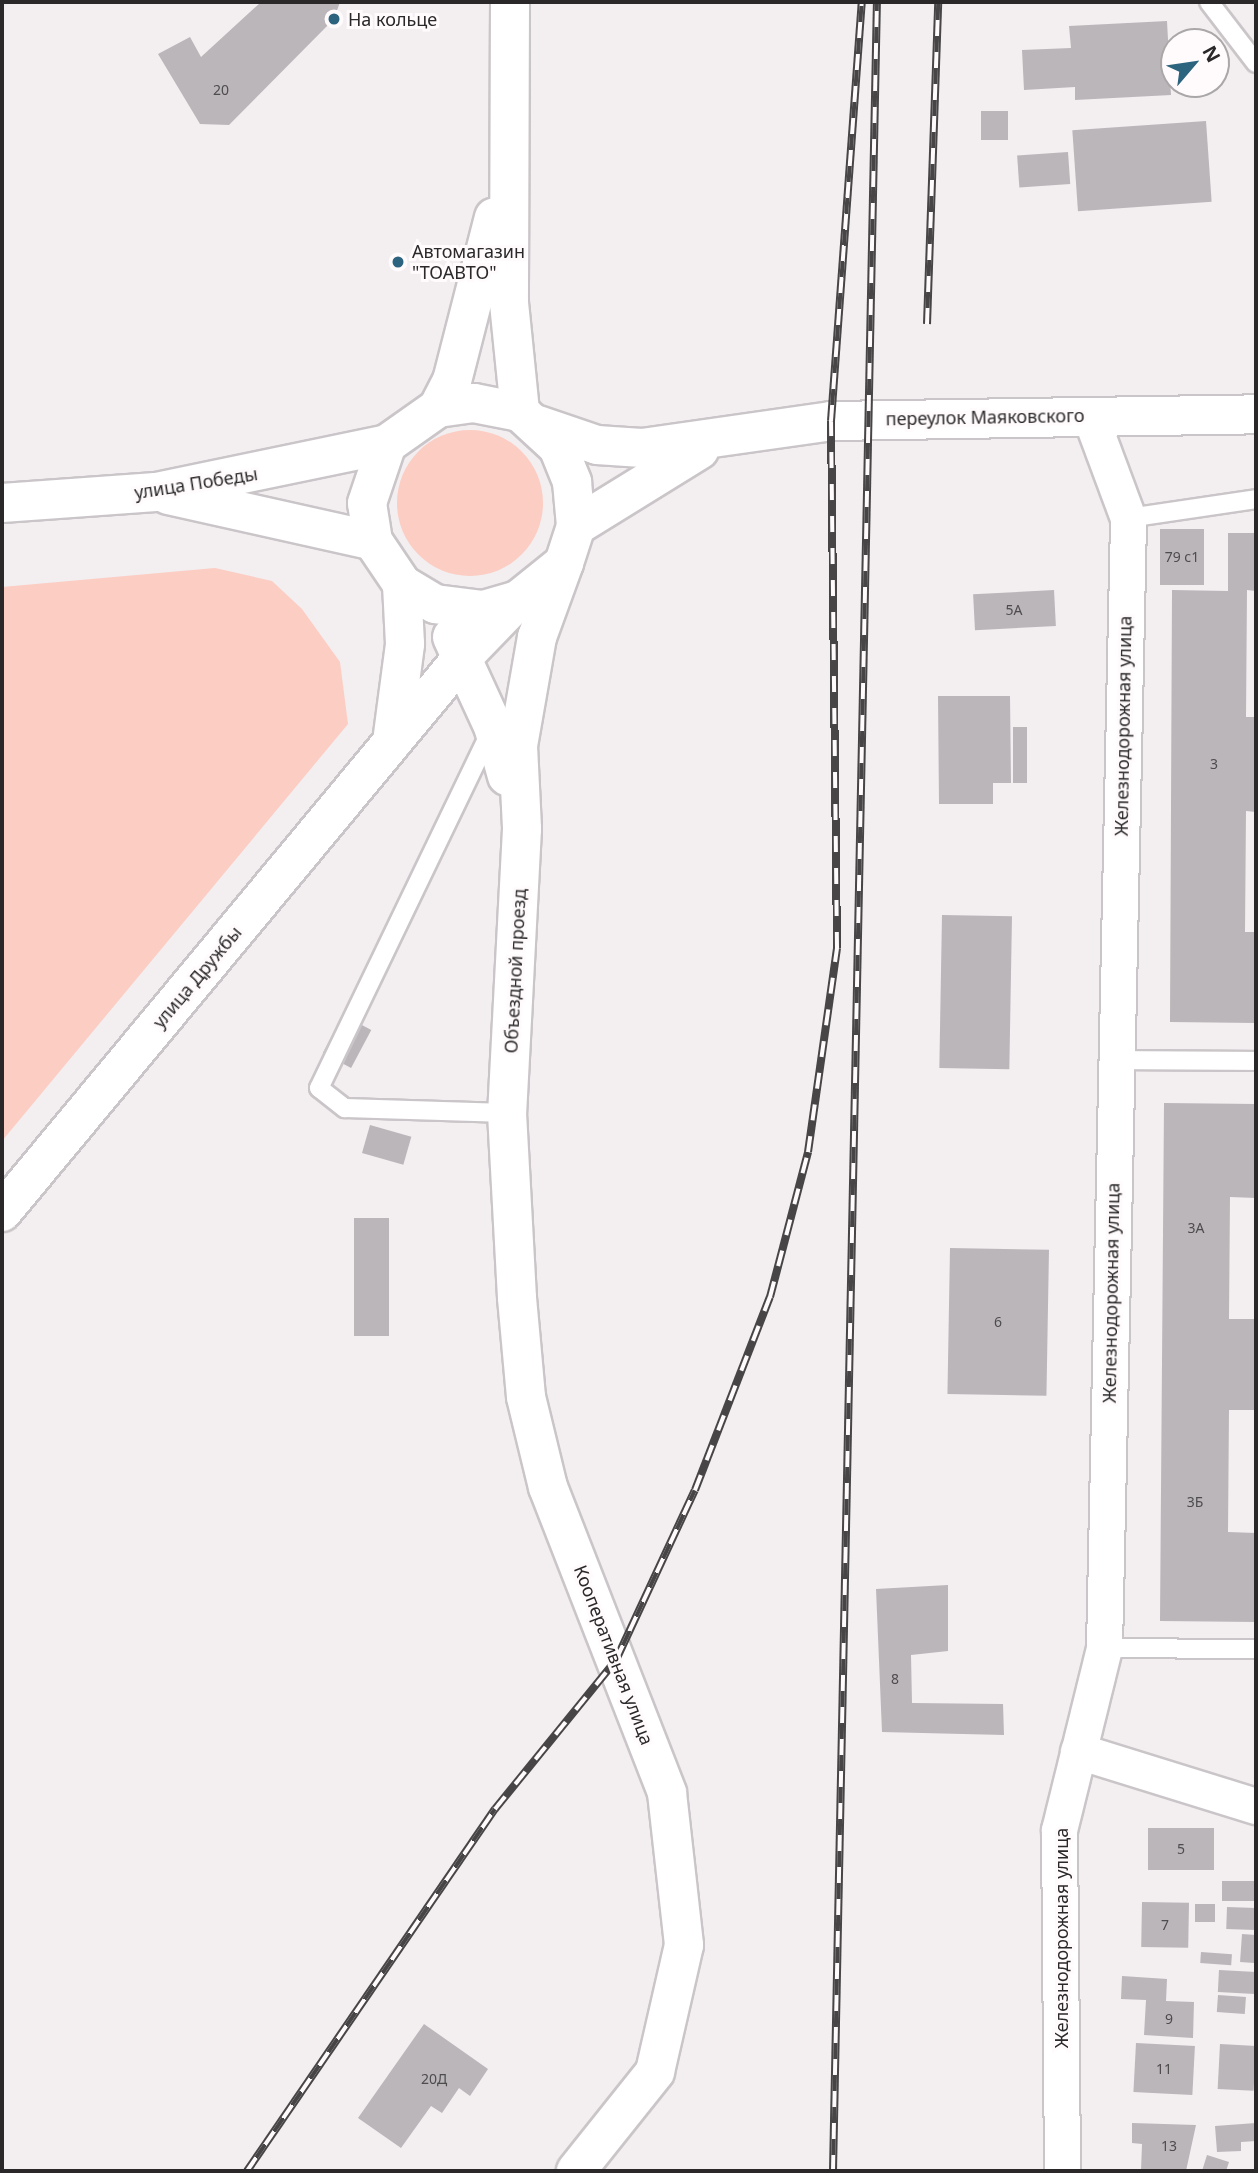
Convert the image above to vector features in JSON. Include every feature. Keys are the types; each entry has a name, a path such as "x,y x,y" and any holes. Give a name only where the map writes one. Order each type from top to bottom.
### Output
{"main road":[{"path":"510,2 509,303 529,418 558,447 572,482 576,526 523,702 522,830"},
{"path":"438,408 455,369 509,153"},
{"path":"564,564 518,600 483,610 435,604 402,584 373,541 367,503 387,444 438,408 474,403 529,418 597,445 715,441"},
{"name":"переулок Маяковского","path":"715,441 831,421 1256,414"},
{"path":"576,526 639,482 715,441"},
{"name":"улица Победы","path":"2,503 156,492 387,444"},
{"path":"156,492 373,541"},
{"path":"392,742 405,644 402,584"},
{"name":"улица Дружбы","path":"2,1212 462,658 518,600"},
{"path":"435,604 493,726 522,830"},
{"name":"Объездной проезд","path":"507,1113 522,830"},
{"name":"Кооперативная улица","path":"507,1113 526,1397 548,1487 667,1793 684,1945 655,2072 576,2171"}],"street":[{"name":"Железнодорожная улица","path":"1062,2171 1059,1830 1104,1648 1128,518 1090,416"},
{"path":"1078,1751 1256,1806"}],"lane":[{"path":"1209,2 1256,63"},
{"path":"1128,518 1256,499"},
{"path":"493,726 319,1088 345,1108 507,1113"},
{"path":"1116,1060 1256,1061"},
{"path":"1104,1648 1256,1649"}],"shaded area":[{"path":"470,430 498,436 521,452 537,475 543,503 537,531 521,554 498,570 470,576 442,570 419,554 403,531 397,503 403,475 419,452 442,436"},
{"path":"215,568 272,581 302,609 340,662 348,724 2,1141 2,587"}],"building":[{"path":"261,2 340,2 334,19 229,125 200,124 158,54 190,37 201,57"},
{"path":"1167,21 1167,28 1160,28 1160,96 1075,100 1075,87 1024,90 1022,50 1071,48 1069,26"},
{"path":"981,111 1008,111 1008,140 981,140"},
{"path":"1206,121 1212,202 1078,211 1072,130"},
{"path":"1068,152 1070,184 1019,187 1017,156"},
{"path":"1160,529 1204,529 1204,585 1160,585"},
{"path":"1228,533 1256,533 1256,591 1247,590 1246,717 1256,717 1256,812 1246,811 1245,932 1256,932 1256,1023 1170,1022 1172,590 1228,591"},
{"path":"1054,590 1056,626 975,630 973,594"},
{"path":"938,696 1010,696 1011,783 993,783 993,804 939,804"},
{"path":"1013,727 1027,727 1027,783 1013,783"},
{"path":"942,915 1012,916 1009,1069 939,1068"},
{"path":"343,1015 371,1030 351,1068 323,1053"},
{"path":"1164,1103 1256,1104 1256,1198 1230,1197 1229,1319 1256,1319 1256,1410 1229,1410 1228,1532 1256,1533 1256,1622 1160,1621"},
{"path":"370,1125 411,1137 403,1165 362,1153"},
{"path":"354,1218 389,1218 389,1336 354,1336"},
{"path":"950,1248 1049,1250 1046,1396 947,1394"},
{"path":"948,1585 948,1651 911,1655 912,1703 1003,1704 1004,1735 882,1732 876,1589"},
{"path":"1148,1828 1214,1828 1214,1870 1148,1870"},
{"path":"1222,1881 1256,1881 1256,1901 1222,1901"},
{"path":"1142,1902 1189,1903 1188,1948 1141,1947"},
{"path":"1195,1904 1215,1904 1215,1922 1195,1922"},
{"path":"1227,1907 1256,1908 1255,1930 1226,1929"},
{"path":"1242,1934 1256,1935 1254,1963 1240,1962"},
{"path":"1201,1952 1232,1954 1231,1965 1200,1963"},
{"path":"1219,1970 1256,1972 1255,1994 1218,1992"},
{"path":"1122,1976 1167,1979 1166,2001 1194,2002 1193,2038 1144,2035 1146,2000 1121,1999"},
{"path":"1218,1995 1246,1997 1245,2014 1217,2012"},
{"path":"424,2024 488,2069 470,2096 459,2088 442,2113 431,2106 401,2148 358,2118"},
{"path":"1136,2043 1195,2046 1192,2095 1133,2092"},
{"path":"1220,2044 1256,2046 1254,2091 1218,2089"},
{"path":"1132,2123 1196,2125 1186,2171 1141,2171 1142,2144 1132,2143"},
{"path":"1256,2123 1256,2141 1241,2142 1241,2151 1217,2152 1215,2126"},
{"path":"1207,2155 1229,2162 1226,2171 1202,2171"}],"railway":[{"path":"247,2171 495,1809 616,1660 695,1490 770,1297 808,1152 837,948 831,421 862,2"},
{"path":"833,2171 877,2"},
{"path":"927,324 938,2"}],"place":[{"name":"На кольце","path":"334,19"},
{"name":"Автомагазин \"ТОАВТО\"","path":"398,262"}]}
